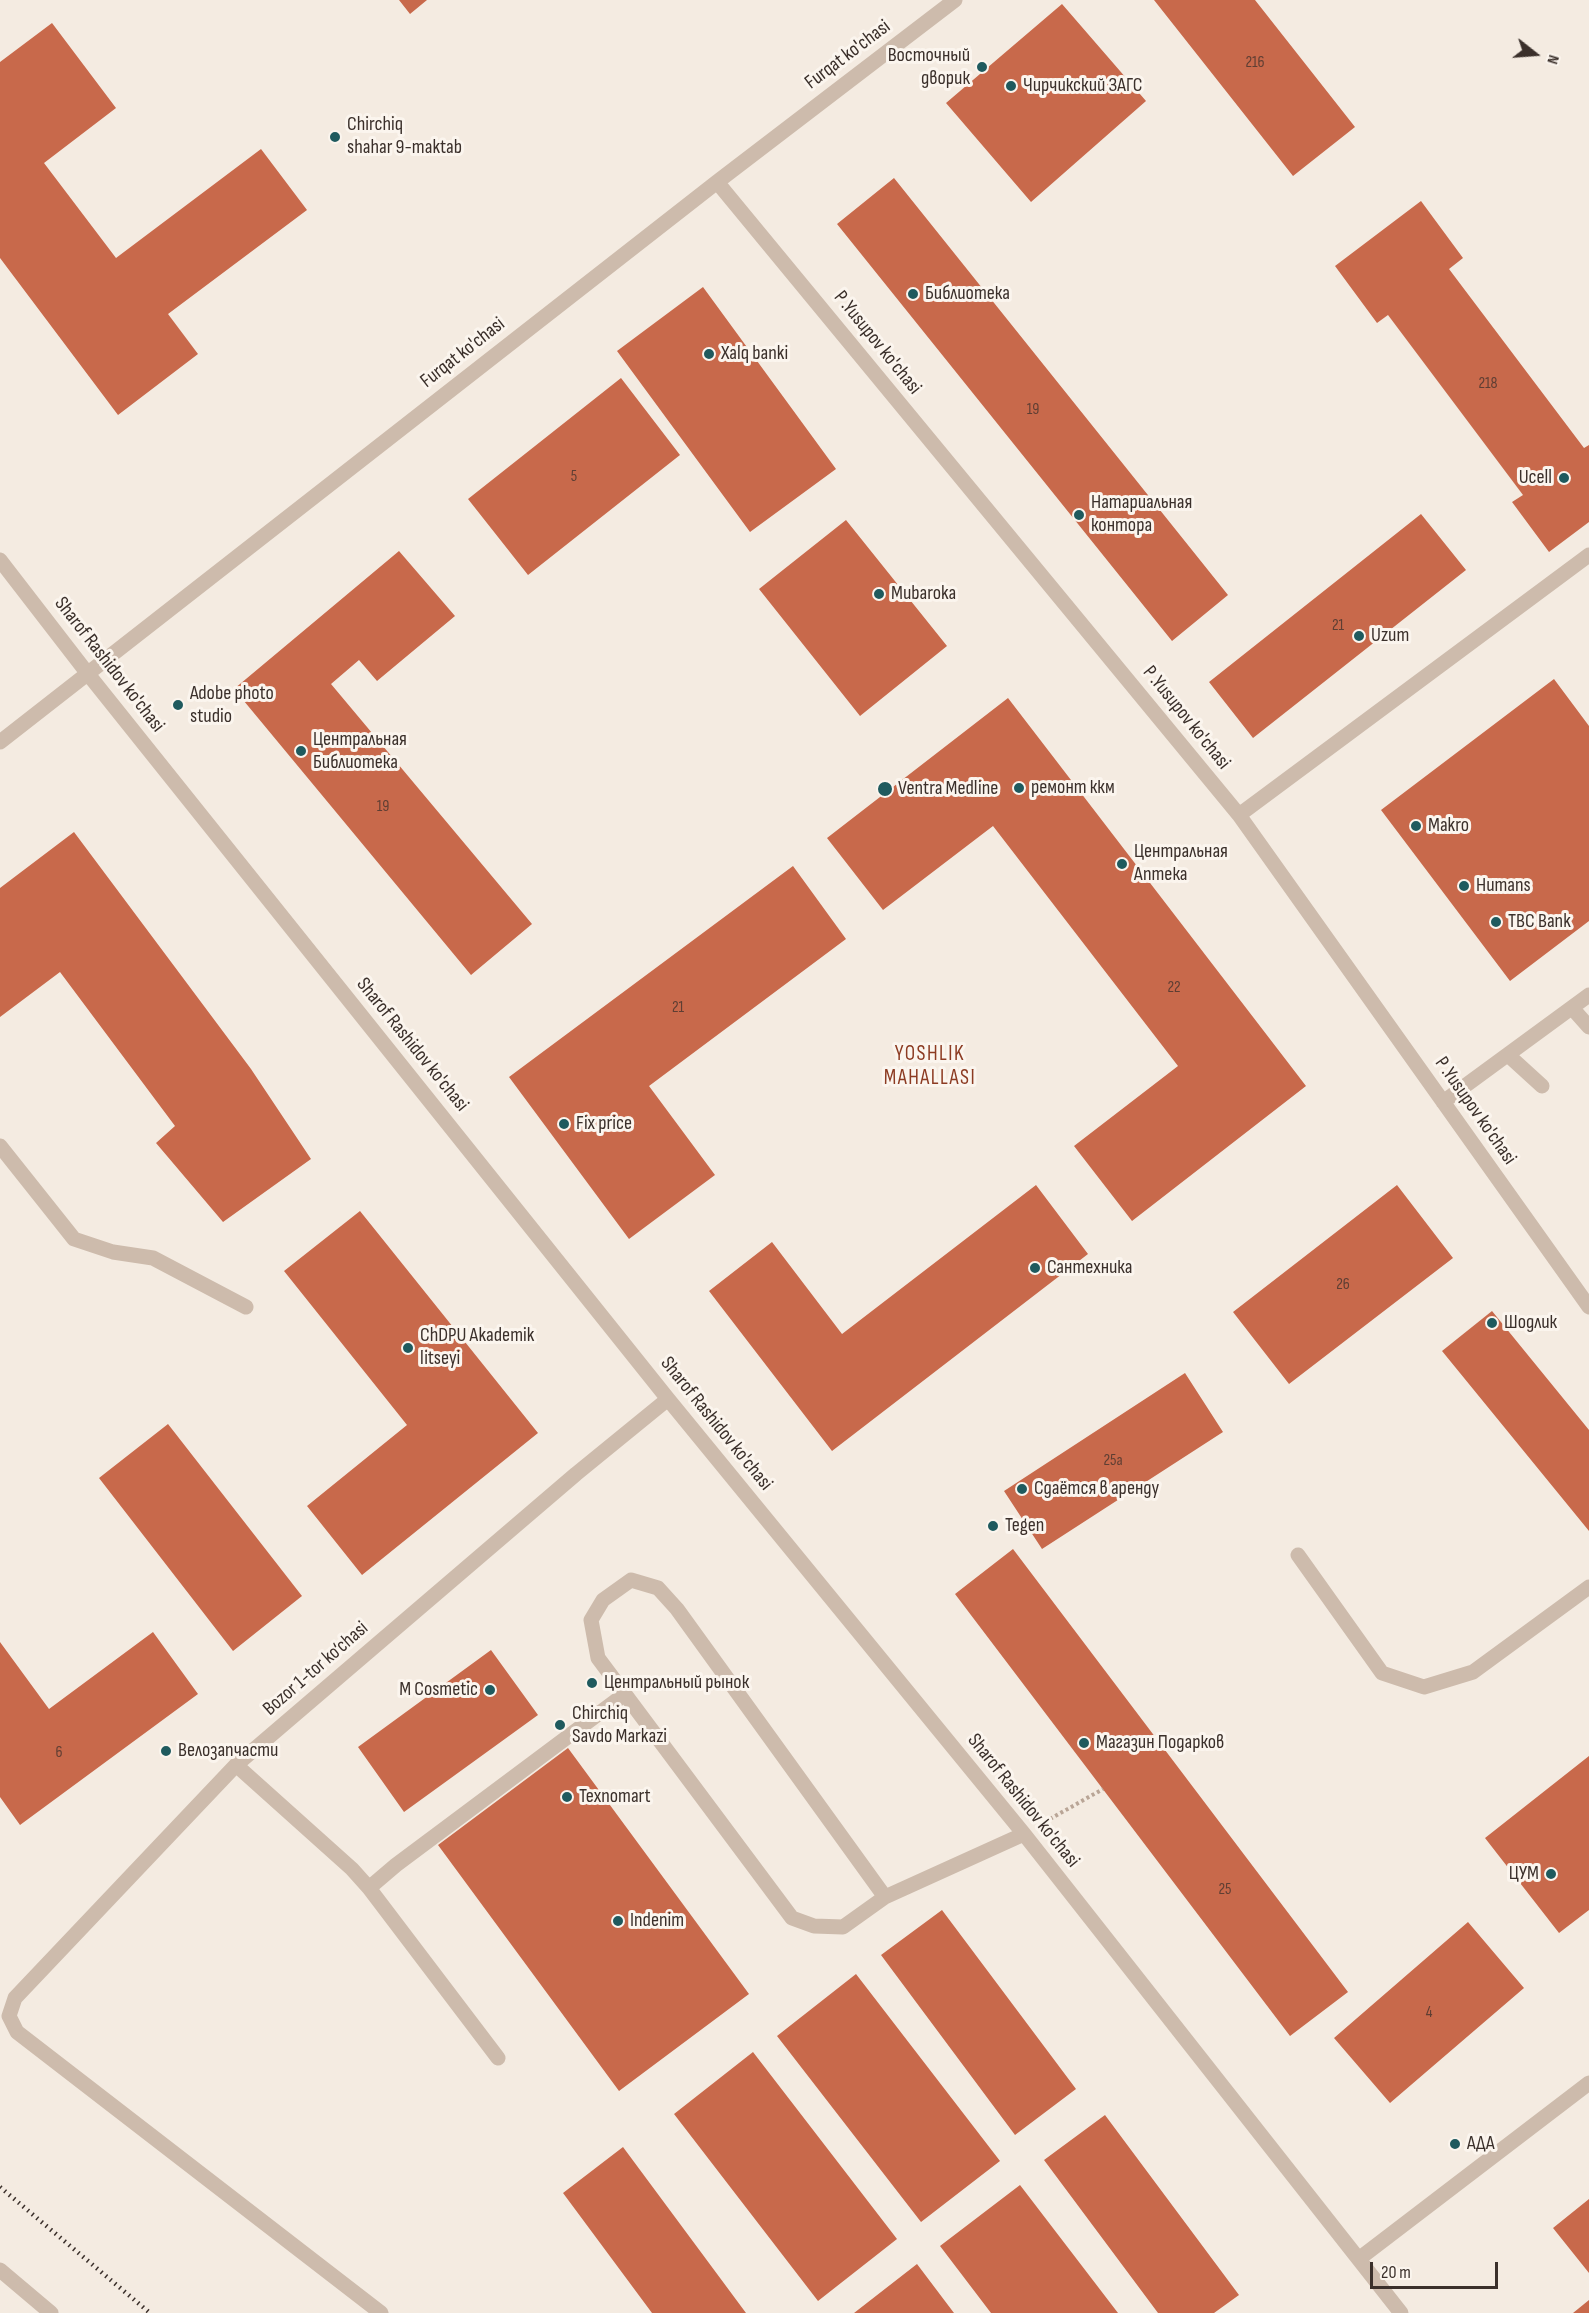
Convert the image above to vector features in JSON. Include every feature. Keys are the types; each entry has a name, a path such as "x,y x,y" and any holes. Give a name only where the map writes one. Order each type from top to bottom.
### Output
{"street":[{"name":"Furqat ko'chasi","path":"0,742 717,182 955,0"},
{"name":"P .Yusupov ko'chasi","path":"717,182 1239,815 1589,1308"},
{"path":"1239,815 1589,555"},
{"name":"Sharof Rashidov ko'chasi","path":"0,560 88,674 668,1399 1024,1834 1401,2313"},
{"path":"1443,1102 1573,1009 1589,995"},
{"path":"1573,1009 1589,1027"},
{"path":"1508,1055 1542,1086"},
{"path":"0,1146 74,1239 113,1252 153,1258 246,1307"},
{"name":"Bozor 1-tor ko‘chasi","path":"381,2313 17,2032 9,2016 15,1998 236,1765 576,1474 668,1399"},
{"path":"1298,1555 1382,1673 1424,1687 1473,1672 1589,1587"},
{"path":"885,1897 676,1609 658,1588 631,1580 603,1600 591,1620 598,1658 792,1918 814,1926 843,1927 885,1897 1024,1834"},
{"path":"369,1888 396,1865 625,1694"},
{"path":"236,1765 352,1869 369,1888 498,2058"},
{"path":"1360,2258 1589,2083"},
{"path":"0,2270 51,2313"}],"path":[{"path":"1024,1834 1103,1788"}],"building":[{"path":"399,0 427,0 410,14"},
{"path":"1154,0 1255,0 1355,127 1293,176"},
{"path":"1062,4 1146,101 1031,202 946,103"},
{"path":"52,23 116,108 44,163 116,258 261,149 307,210 168,314 198,354 118,415 0,258 0,62"},
{"path":"894,178 1228,595 1172,641 837,224"},
{"path":"1421,201 1463,258 1449,269 1584,448 1589,445 1589,522 1549,552 1512,502 1523,495 1388,315 1377,323 1335,266"},
{"path":"703,287 836,469 750,532 617,351"},
{"path":"621,378 680,455 528,575 468,499"},
{"path":"1421,514 1466,570 1253,738 1209,682"},
{"path":"846,520 947,646 860,716 759,589"},
{"path":"399,551 455,616 377,681 359,660 331,684 532,924 471,975 234,689"},
{"path":"1554,679 1589,726 1589,921 1510,981 1381,810"},
{"path":"1008,698 1306,1086 1132,1221 1074,1146 1178,1066 993,826 883,910 827,838"},
{"path":"74,832 251,1069 311,1159 223,1222 156,1143 175,1126 60,972 0,1017 0,888"},
{"path":"793,866 846,939 649,1086 715,1175 629,1239 509,1077"},
{"path":"1036,1185 1088,1254 832,1451 709,1291 772,1242 842,1334"},
{"path":"1397,1185 1453,1258 1289,1384 1233,1312"},
{"name":"ChDPU Akademik litseyi","path":"360,1211 538,1433 362,1575 307,1506 407,1425 284,1271"},
{"path":"1492,1311 1589,1430 1589,1531 1442,1351"},
{"path":"1185,1373 1223,1432 1042,1549 1004,1491"},
{"path":"168,1424 302,1596 233,1651 99,1478"},
{"path":"1013,1549 1348,1992 1290,2036 955,1594"},
{"path":"153,1632 198,1694 20,1825 0,1797 0,1642 49,1709"},
{"path":"491,1650 538,1715 404,1812 358,1747"},
{"path":"568,1748 749,1994 619,2091 438,1845"},
{"name":"ЦУМ","path":"1589,1756 1589,1910 1559,1933 1485,1838"},
{"path":"942,1910 1076,2089 1015,2135 881,1955"},
{"path":"1468,1922 1524,1988 1390,2103 1334,2038"},
{"path":"856,1974 1000,2161 921,2222 777,2036"},
{"path":"753,2052 897,2239 818,2301 674,2114"},
{"path":"1105,2115 1239,2295 1214,2313 1158,2313 1044,2160"},
{"path":"623,2147 746,2313 652,2313 563,2193"},
{"path":"1020,2185 1118,2313 991,2313 940,2246"},
{"path":"1589,2199 1589,2273 1553,2228"},
{"path":"917,2264 954,2313 854,2313"},
{"path":"1589,2300 1589,2313 1573,2313"}],"railway":[{"path":"0,2187 150,2313"}],"place":[{"name":"Восточный дворик","path":"982,67"},
{"name":"Чирчикский ЗАГС","path":"1011,86"},
{"name":"Chirchiq shahar 9-maktab","path":"335,137"},
{"name":"Библиотека","path":"913,294"},
{"name":"Xalq banki","path":"709,354"},
{"name":"Ucell","path":"1564,478"},
{"name":"Натариальная контора","path":"1079,515"},
{"name":"Mubaroka","path":"879,594"},
{"name":"Uzum","path":"1359,636"},
{"name":"Adobe photo studio","path":"178,705"},
{"name":"Центральная Библиотека","path":"301,751"},
{"name":"ремонт ккм","path":"1019,788"},
{"name":"Ventra Medline","path":"885,789"},
{"name":"Makro","path":"1416,826"},
{"name":"Центральная Аптека","path":"1122,864"},
{"name":"Humans","path":"1464,886"},
{"name":"TBC Bank","path":"1496,922"},
{"name":"Fix price","path":"564,1124"},
{"name":"Сантехника","path":"1035,1268"},
{"name":"Шодлик","path":"1492,1323"},
{"name":"ChDPU Akademik litseyi","path":"408,1348"},
{"name":"Сдаётся в аренду","path":"1022,1489"},
{"name":"Tegen","path":"993,1526"},
{"name":"Центральный рынок","path":"592,1683"},
{"name":"M Cosmetic","path":"490,1690"},
{"name":"Chirchiq Savdo Markazi","path":"560,1725"},
{"name":"Магазин Подарков","path":"1084,1743"},
{"name":"Велозапчасти","path":"166,1751"},
{"name":"Texnomart","path":"567,1797"},
{"name":"ЦУМ","path":"1551,1874"},
{"name":"Indenim","path":"618,1921"},
{"name":"АДА","path":"1455,2144"}],"district":[{"name":"YOSHLIK MAHALLASI","path":"930,1067"}]}
